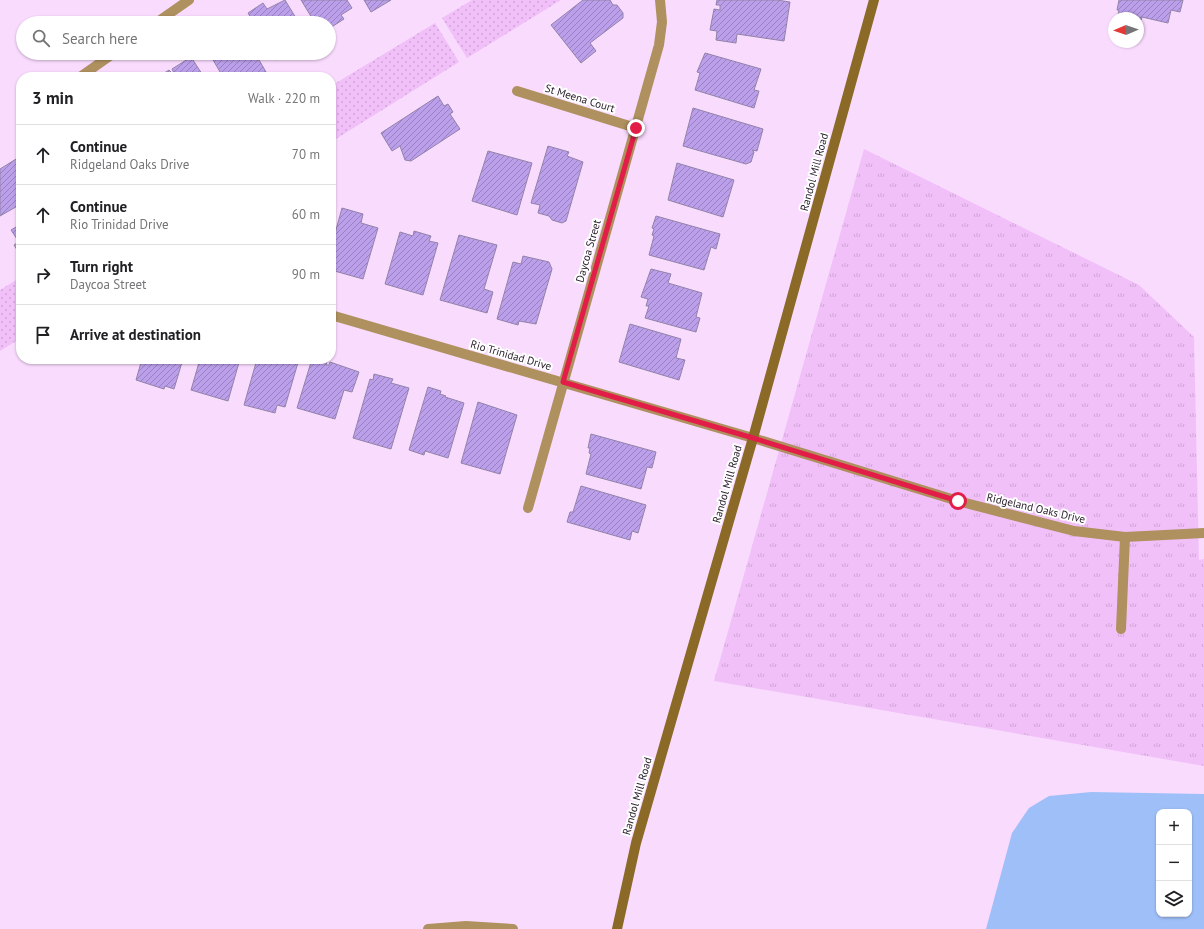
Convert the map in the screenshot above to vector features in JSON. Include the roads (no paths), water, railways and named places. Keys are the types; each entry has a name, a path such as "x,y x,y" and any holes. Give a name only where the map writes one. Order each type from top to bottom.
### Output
{"main road":[{"name":"Randol Mill Road","path":"617,929 636,843 753,438 874,0"}],"street":[{"path":"166,16 189,0"},
{"name":"Daycoa Street","path":"528,508 659,45 662,22 660,0"},
{"path":"87,72 104,60"},
{"name":"St Meena Court","path":"517,91 636,128"},
{"name":"Rio Trinidad Drive","path":"336,316 753,438"},
{"name":"Ridgeland Oaks Drive","path":"753,438 958,501 1074,531 1125,536 1204,533"},
{"path":"1121,629 1125,536"},
{"path":"428,929 466,926 512,929"}],"water":[{"path":"1091,792 1204,794 1204,929 986,929 1012,833 1029,808 1049,796"}]}
